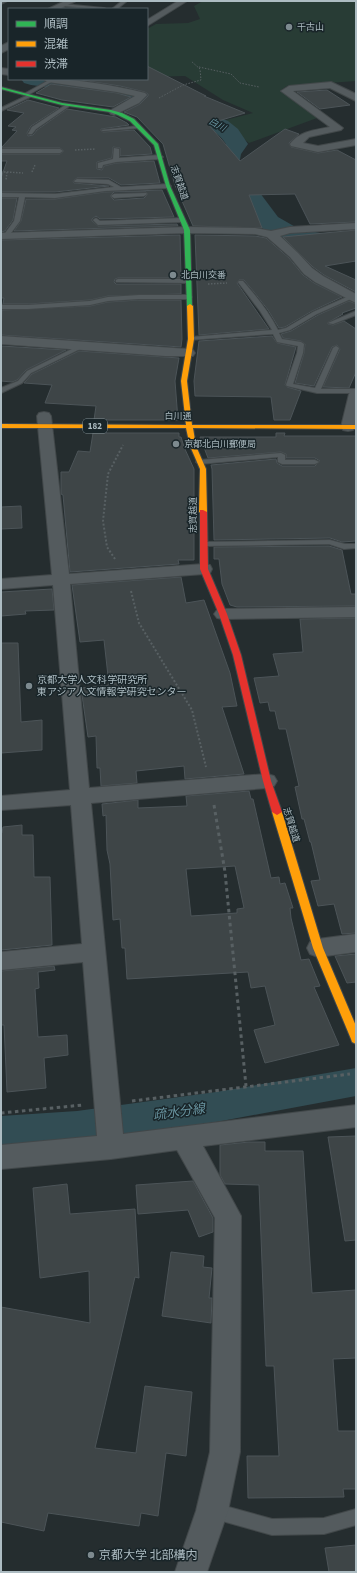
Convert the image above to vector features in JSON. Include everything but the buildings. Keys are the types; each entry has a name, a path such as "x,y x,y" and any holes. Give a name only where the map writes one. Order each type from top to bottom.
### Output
{"street":[{"path":"55,8 72,1"},
{"path":"148,23 183,1"},
{"path":"1,50 8,40"},
{"path":"51,81 117,89 142,94 139,98 114,112"},
{"path":"356,98 331,85 289,89 286,92 338,128 306,135 295,144 318,149 356,142"},
{"name":"志賀越道","path":"1,88 69,105 114,112 127,117 156,145 169,189 184,225 191,339 184,382 193,446 203,469 204,569 223,614 237,655 267,781 318,948 356,1039"},
{"path":"4,236 184,225 274,234 290,230 356,226"},
{"path":"274,234 308,271 319,279 353,298"},
{"path":"1,340 80,347 188,353"},
{"path":"351,420 356,394"},
{"path":"44,418 61,579 111,1147"},
{"name":"白川通","path":"1,426 44,418 134,426 189,426 351,420"},
{"path":"1,584 204,569"},
{"path":"223,614 356,612"},
{"path":"1,803 267,781"},
{"path":"318,948 356,943"},
{"path":"1,961 93,952"},
{"path":"1,1157 111,1147 356,1116"},
{"path":"184,1137 228,1216 225,1452 212,1511 191,1572"}],"lane":[{"path":"115,8 125,1"},
{"path":"63,5 94,8"},
{"path":"1,110 51,81"},
{"path":"30,133 34,128 69,105"},
{"path":"103,130 138,127"},
{"path":"116,149 116,160"},
{"path":"1,151 60,151"},
{"path":"100,167 100,164 116,160 160,158"},
{"path":"77,181 109,182 119,188"},
{"path":"1,195 56,196 119,188 169,189"},
{"path":"114,196 169,189"},
{"path":"4,236 17,221 22,196"},
{"path":"96,220 98,223 184,225"},
{"path":"118,281 188,283"},
{"path":"241,282 259,304 276,332 279,341 301,344 298,361 289,385 317,391 356,391"},
{"path":"1,307 90,304 108,299 139,297 189,297"},
{"path":"191,339 276,332 288,329 314,313 353,298"},
{"path":"332,323 356,313"},
{"path":"1,391 20,382 29,372 80,347"},
{"path":"317,391 336,348"},
{"path":"200,462 281,455 282,462 315,462"},
{"path":"204,544 330,542 344,547 356,546"},
{"path":"212,1511 272,1527 324,1526 356,1517"}],"path":[{"path":"156,99 183,85 201,80 200,69 191,61"},
{"path":"197,66 231,74 240,83 259,87"},
{"path":"60,151 116,149"},
{"path":"7,172 23,172"},
{"path":"188,283 241,282"},
{"path":"134,426 108,474 103,521 107,547 126,575 138,623 192,710 211,785 225,872 246,1086"},
{"path":"1,1113 172,1097 246,1086 350,1074"}],"green space":[{"path":"203,1 356,1 356,81 287,86 281,90 317,118 249,143 222,121 253,113 223,100 185,76 148,77 148,28 156,24 188,23 200,19 194,6"}],"waterway":[{"name":"白川","path":"38,80 119,93 163,103 204,118 220,126 230,133 237,144 230,154 227,165 269,222 293,236 311,238 356,254"},
{"name":"疏水分線","path":"1,1131 77,1126 216,1107 356,1082"}],"traffic: fast":[{"path":"1,88 62,104 111,111 120,114 132,120 156,145 168,186 187,230 190,306"}],"traffic: slow":[{"path":"190,306 191,339 184,381 190,433 193,446 203,469 203,512"},
{"path":"1,426 356,427"},
{"path":"277,812 318,948 356,1039"}],"traffic: jam":[{"path":"203,512 204,569 223,614 237,655 267,781 277,812"}],"place":[{"name":"千古山","path":"289,27"},
{"name":"北白川交番","path":"173,275"},
{"name":"京都北白川郵便局","path":"176,444"},
{"name":"京都大学人文科学研究所 東アジア人文情報学研究センター","path":"29,686"},
{"name":"京都大学 北部構内","path":"91,1555"}]}
